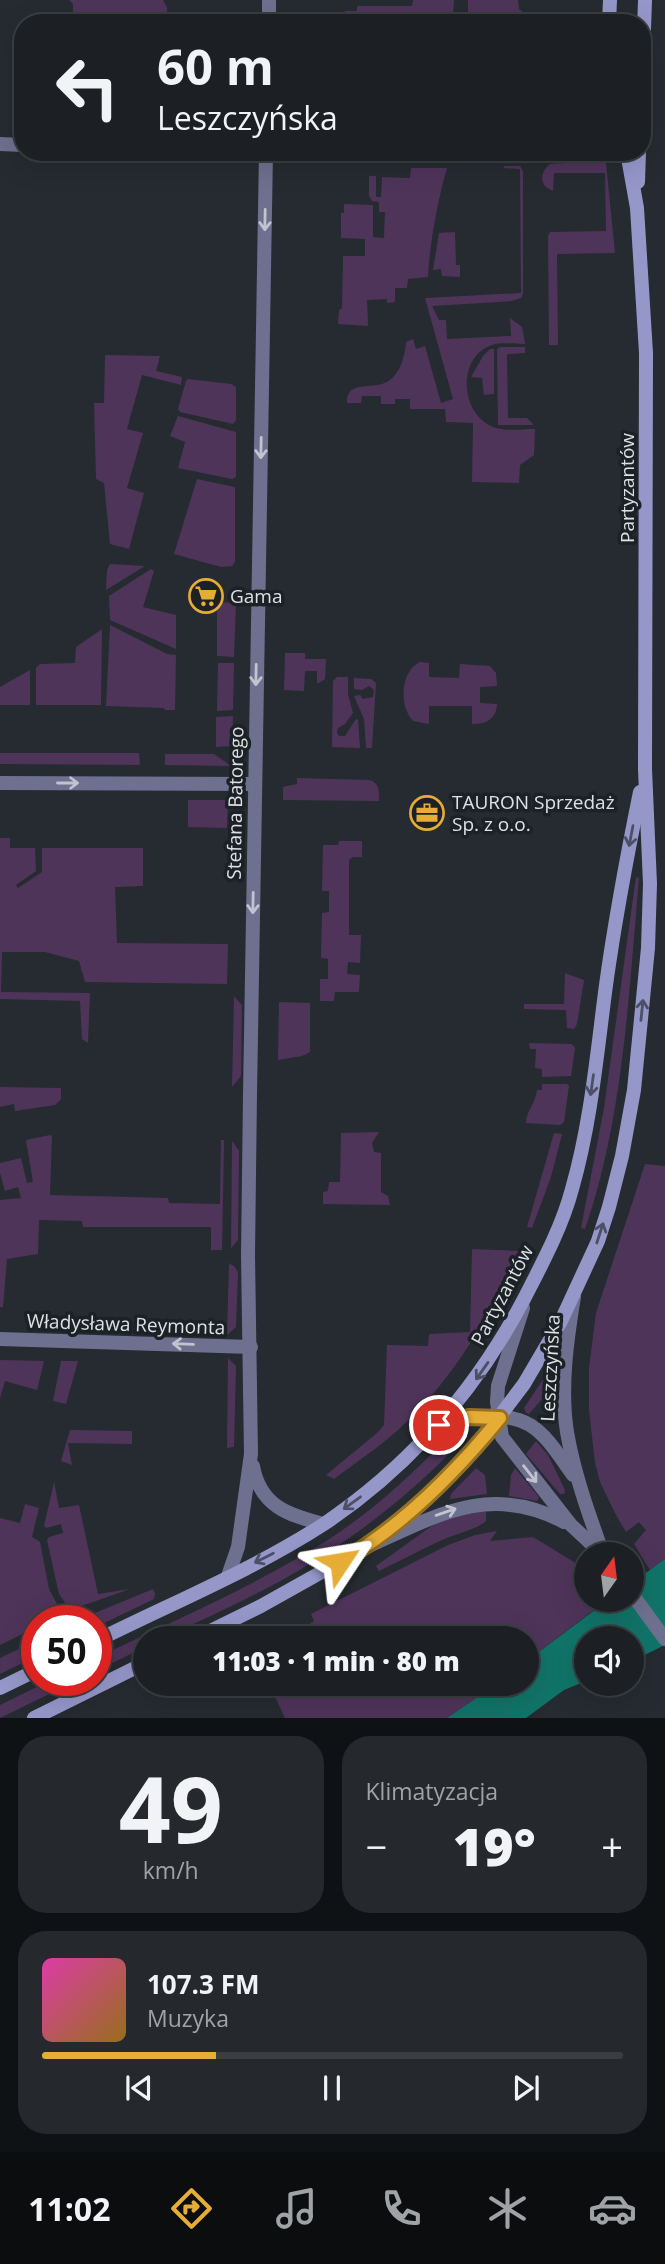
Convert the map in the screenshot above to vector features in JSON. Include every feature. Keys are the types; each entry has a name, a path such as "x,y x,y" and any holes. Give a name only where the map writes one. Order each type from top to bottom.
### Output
{"main road":[{"name":"Partyzantów","path":"629,161 637,208"},
{"name":"Partyzantów","path":"220,1626 361,1550 457,1468 500,1418 524,1384 574,1296 598,1241 609,1207 634,1090 648,948 650,884 645,769 647,383 637,208 639,161"},
{"name":"Partyzantów","path":"112,1632 228,1576 323,1524 358,1500 439,1425 487,1364 528,1290 562,1218 577,1168 624,875 645,769"},
{"path":"34,1718 133,1669"},
{"path":"0,1688 21,1678"}],"street":[{"name":"Stefana Batorego","path":"228,1576 238,1547 251,1454 248,1255 266,161"},
{"path":"0,783 254,784"},
{"path":"500,1418 498,1386 528,1290"},
{"name":"Leszczyńska","path":"574,1296 567,1354 567,1430 578,1482 599,1542"},
{"name":"Władysława Reymonta","path":"0,1339 251,1347"},
{"name":"Leszczyńska","path":"439,1425 469,1417 500,1418 533,1427 554,1449 578,1482"},
{"name":"Leszczyńska","path":"500,1418 502,1437 571,1525 590,1542"},
{"name":"Stefana Batorego","path":"251,1454 257,1484 269,1501 294,1515 323,1524"},
{"name":"Leszczyńska","path":"361,1550 442,1513 469,1505 498,1502 523,1505 571,1525"},
{"path":"644,1610 665,1639"}],"shaded area":[{"path":"69,0 163,0 167,14 73,14 73,4"},
{"path":"413,0 454,0 453,14 345,14 345,11 357,11 357,6 412,6"},
{"path":"468,0 518,0 519,9 525,14 468,14"},
{"path":"606,161 615,253 557,254 558,345 549,345 548,236 550,232 606,231 605,173 554,173 553,191 545,186 542,175 550,164"},
{"path":"520,166 523,171 521,298 512,301 432,306 439,320 446,320 447,339 511,336 510,318 522,327 525,344 492,345 481,351 473,360 468,372 468,397 480,419 491,426 507,430 535,429 534,455 520,465 519,483 472,482 473,423 446,422 445,409 410,409 410,399 395,399 395,404 381,404 381,396 362,396 361,403 347,403 350,392 354,389 382,384 393,377 402,361 406,342 413,339 416,349 425,346 441,403 453,399 425,298 521,293 520,169 503,168"},
{"path":"411,168 447,168 430,250 428,277 408,279 407,288 395,288 395,302 387,303 387,299 367,300 368,326 338,324 339,310 342,308 343,256 365,256 365,239 341,238 341,213 344,213 344,204 373,205 373,237 384,238 385,212 379,212 379,202 372,201 369,196 369,176 376,176 376,197 381,197 382,177 410,178"},
{"path":"455,232 456,265 460,265 460,277 442,276 441,269 433,270 439,233"},
{"path":"525,347 525,353 507,354 508,418 527,418 534,425 498,425 497,349"},
{"path":"490,349 494,349 494,394 484,395 482,378 471,377"},
{"path":"105,355 160,356 156,371 182,377 181,385 142,375 127,429 143,433 127,488 144,493 129,549 110,544 104,483 96,479 94,403 104,403"},
{"path":"188,379 231,384 236,387 236,420 233,424 180,412 178,409"},
{"path":"178,416 236,432 236,477 232,479 178,468 185,442 170,436"},
{"path":"197,479 235,487 235,562 232,566 221,567 174,554"},
{"path":"110,564 145,566 106,590"},
{"path":"151,569 154,571 143,607 176,615 176,649 110,620 109,596"},
{"path":"217,602 236,603 234,657 217,656"},
{"path":"110,625 167,654 176,655 175,710 106,706"},
{"path":"102,629 101,705 36,705 36,668 40,664 75,663 76,647"},
{"path":"285,653 305,653 305,659 326,659 325,679 317,684 317,671 305,671 304,691 284,690"},
{"path":"420,662 429,663 429,677 459,678 460,664 490,666 496,673 497,686 480,687 480,703 497,704 493,717 486,722 472,724 472,706 429,706 429,724 413,721 405,707 404,689 408,673"},
{"path":"218,663 234,663 233,710 217,711"},
{"path":"30,670 30,705 0,705 0,687"},
{"path":"337,677 348,677 348,694 353,713 345,724 338,728 337,733 339,736 345,736 356,719 358,720 360,748 332,747 333,681"},
{"path":"354,678 371,679 376,683 372,748 366,748 364,719 354,696 360,695 363,699 373,697 374,690 369,686 362,690 354,689"},
{"path":"233,716 232,746 216,747 216,717"},
{"path":"0,753 139,753 140,765 0,764"},
{"path":"165,754 214,754 231,766 165,765"},
{"path":"297,778 373,781 379,791 379,801 283,800 283,787 297,784"},
{"path":"188,800 228,800 227,828 188,827"},
{"path":"0,838 10,838 10,848 35,848 36,871 16,885 18,888 42,872 42,848 143,848 143,886 115,887 117,943 228,944 227,984 85,982 79,961 45,952 2,952 1,992 90,993 88,1043 82,1039 80,1001 0,999"},
{"path":"339,841 362,841 362,857 349,860 349,935 361,935 360,963 348,962 347,974 360,975 359,992 335,992 334,1001 320,1001 320,979 328,979 328,959 321,958 322,913 329,912 329,891 322,891 323,845 338,845"},
{"path":"636,877 639,878 632,966 616,1100 598,1187 585,1229 581,1228 604,1108"},
{"path":"565,973 584,980 574,1029 567,1028 566,1010 524,1009 524,1004 564,1004"},
{"path":"234,996 242,1005 241,1076 232,1087"},
{"path":"279,1002 310,1003 310,1052 278,1060"},
{"path":"529,1043 572,1044 575,1048 571,1076 542,1077 542,1069 535,1068 536,1049 530,1049"},
{"path":"542,1084 569,1086 564,1122 560,1125 526,1123 537,1090 542,1090"},
{"path":"0,1087 61,1088 61,1099 55,1105 15,1111 14,1104 0,1107"},
{"path":"379,1132 372,1143 374,1152 381,1153 381,1192 388,1196 390,1205 323,1204 323,1192 328,1191 329,1182 340,1182 341,1133"},
{"path":"554,1133 562,1134 551,1177 532,1228 527,1227"},
{"path":"50,1135 50,1195 168,1198 169,1203 220,1204 221,1140 224,1140 222,1250 211,1250 211,1227 83,1227 82,1221 39,1220 38,1254 7,1259 3,1307 0,1307 0,1200 21,1198 18,1187 5,1191 0,1163 21,1158 27,1183 33,1182 26,1140"},
{"path":"232,1141 239,1151 238,1240 231,1248"},
{"path":"645,1164 665,1166 665,1559 650,1570 644,1560 644,1542 636,1542 646,1530 639,1522 626,1532 600,1482 595,1463 589,1410 589,1368 596,1313"},
{"path":"472,1249 522,1251 483,1323 453,1369 418,1411 398,1430 334,1479 326,1475 384,1425 387,1345 428,1346 429,1334 470,1332"},
{"path":"229,1263 238,1273 236,1327 227,1335"},
{"path":"228,1358 236,1366 234,1447 227,1448"},
{"path":"0,1360 44,1361 37,1390 5,1381 0,1398"},
{"path":"61,1361 78,1361 66,1404 53,1401"},
{"path":"550,1369 556,1370 556,1397 543,1398 529,1414 526,1413 524,1408"},
{"path":"70,1430 132,1431 132,1444 68,1443 72,1465 61,1461"},
{"path":"445,1440 455,1448 385,1511 308,1565 189,1626 165,1626 245,1587 331,1538 362,1516 419,1467"},
{"path":"536,1441 548,1455 565,1490 564,1494 560,1494 526,1454"},
{"path":"476,1468 485,1475 487,1494 450,1499 451,1494"},
{"path":"515,1468 539,1497 537,1501 509,1496 511,1475"},
{"path":"54,1482 59,1508 79,1505 98,1594 130,1589 84,1605 67,1605 59,1594 47,1540 63,1533 61,1524 46,1528 44,1526"},
{"path":"25,1504 39,1508 32,1537 40,1542 49,1589 58,1605 21,1605 21,1635 0,1645 0,1518 20,1523"},
{"path":"486,1511 486,1521 477,1527 440,1541 379,1571 376,1566 433,1525 451,1517"},
{"path":"497,1531 490,1541 533,1537 574,1562 574,1612 591,1612 539,1652 539,1626 306,1626 314,1621 311,1614 448,1545 475,1535"},
{"path":"665,1559 665,1645 644,1655 644,1626 574,1626 574,1686 564,1690 526,1718 447,1718 479,1696 539,1696 539,1652 592,1612 644,1612 644,1574"},
{"path":"153,1589 155,1594 154,1599 112,1619 112,1606"},
{"path":"133,1641 133,1653 112,1663 112,1651"},
{"path":"21,1648 21,1664 0,1674 0,1658"},
{"path":"21,1695 45,1696 0,1718 0,1705"},
{"path":"275,1696 479,1696 447,1718 285,1718"}],"place":[{"name":"Gama","path":"206,596"},
{"name":"TAURON Sprzedaż Sp. z o.o.","path":"427,813"}],"route":[{"path":"340,1562 361,1550 427,1496 471,1454 500,1418 469,1417 439,1425"}]}
